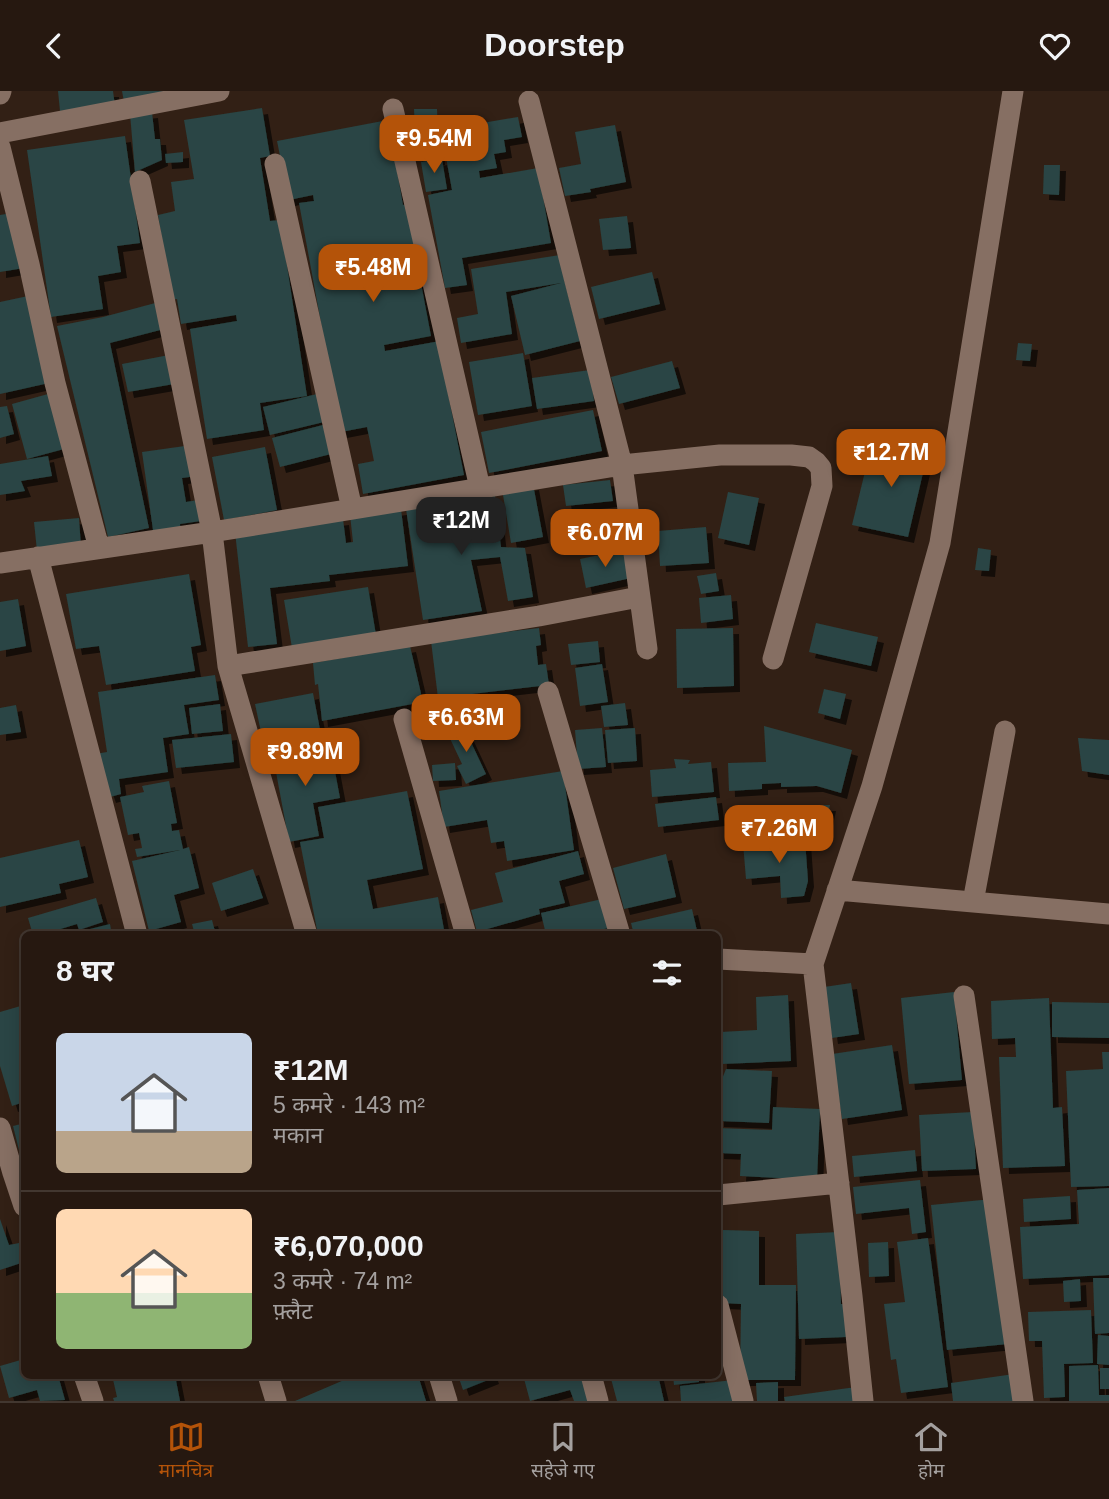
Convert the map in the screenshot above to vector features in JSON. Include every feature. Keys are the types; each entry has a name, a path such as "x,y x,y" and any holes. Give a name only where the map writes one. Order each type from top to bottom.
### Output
{"street":[{"path":"0,133 219,91"},
{"path":"863,1401 813,964 872,786 940,543 1013,91"},
{"path":"529,101 622,465 647,649"},
{"path":"393,109 480,488"},
{"path":"0,147 55,383 99,548"},
{"path":"275,164 352,509"},
{"path":"140,181 212,532 228,666 306,931"},
{"path":"0,563 212,532 622,465 720,455 809,457 821,468 822,486 773,659"},
{"path":"37,557 137,931"},
{"path":"228,666 539,617 639,597"},
{"path":"548,692 619,931"},
{"path":"404,719 465,931"},
{"path":"973,902 1005,731"},
{"path":"837,890 1109,913"},
{"path":"721,958 813,964"},
{"path":"964,996 1023,1401"},
{"path":"0,1128 19,1171"},
{"path":"721,1195 839,1183"},
{"path":"721,1317 743,1401"},
{"path":"85,1379 93,1401"},
{"path":"269,1379 276,1401"},
{"path":"440,1379 447,1401"},
{"path":"592,1379 598,1401"}],"building":[{"path":"58,91 113,91 115,106 60,111"},
{"path":"122,91 170,91 124,102"},
{"path":"262,108 270,156 260,158 270,221 280,220 307,396 260,403 264,430 207,439 190,329 237,321 236,315 181,324 177,299 172,300 158,215 175,211 171,182 194,179 184,120"},
{"path":"414,109 437,109 439,159 416,159"},
{"path":"152,112 155,139 160,139 162,160 135,172 130,114"},
{"path":"518,117 522,137 504,140 506,152 494,154 497,168 479,171 480,178 538,168 551,243 462,258 467,285 445,288 428,195 452,190 441,130"},
{"path":"388,120 431,336 384,345 385,351 440,341 464,475 363,494 358,464 374,461 367,427 341,432 299,203 314,201 313,195 289,200 277,141"},
{"path":"615,125 626,182 565,196 559,168 581,164 575,132"},
{"path":"125,136 140,243 117,246 121,272 98,276 103,309 51,317 27,150"},
{"path":"183,152 183,162 166,163 165,154"},
{"path":"442,159 447,189 426,192 421,162"},
{"path":"1044,165 1060,165 1059,195 1043,194"},
{"path":"12,213 24,268 0,272 0,215"},
{"path":"627,216 631,248 603,250 599,219"},
{"path":"560,255 580,341 525,355 511,296 561,283 506,292 512,334 461,343 457,318 478,314 471,269"},
{"path":"652,272 660,304 599,319 591,287"},
{"path":"28,296 49,383 0,394 0,302"},
{"path":"159,302 168,328 110,343 149,528 108,537 57,326"},
{"path":"1018,343 1032,344 1030,361 1016,360"},
{"path":"523,353 532,406 478,415 469,362"},
{"path":"169,355 174,384 128,392 122,364"},
{"path":"672,361 680,388 619,404 611,377"},
{"path":"590,370 594,401 537,409 532,378"},
{"path":"48,394 64,449 27,459 12,404"},
{"path":"317,394 324,422 270,435 263,407"},
{"path":"7,406 14,434 0,438 0,407"},
{"path":"593,410 602,451 489,473 481,432"},
{"path":"323,425 331,454 280,467 272,438"},
{"path":"911,439 930,443 908,537 852,525 871,447 908,456"},
{"path":"192,445 197,476 182,478 186,502 198,500 201,521 180,524 181,533 154,537 142,452"},
{"path":"265,447 277,510 224,520 212,457"},
{"path":"48,456 52,476 21,481 25,491 0,495 0,464"},
{"path":"610,480 613,501 566,506 563,485"},
{"path":"533,484 543,537 511,543 502,489"},
{"path":"728,492 759,498 749,545 718,538"},
{"path":"495,496 501,547 525,548 533,597 508,601 500,557 471,560 482,611 423,620 406,509 435,504 437,516 463,512 462,501"},
{"path":"401,509 408,566 329,575 330,581 270,588 277,644 248,647 235,532 343,519 346,543 353,542 350,515"},
{"path":"79,518 81,547 37,551 34,522"},
{"path":"706,527 709,563 660,566 658,531"},
{"path":"978,548 991,550 989,571 975,570"},
{"path":"624,550 631,578 586,588 580,559"},
{"path":"716,573 719,591 701,594 697,576"},
{"path":"189,574 201,645 191,647 195,671 106,685 99,646 76,649 66,594"},
{"path":"368,587 376,635 292,648 284,600"},
{"path":"731,595 733,619 701,623 699,598"},
{"path":"18,599 26,646 0,651 0,602"},
{"path":"816,623 878,637 871,666 809,652"},
{"path":"539,628 541,645 536,646 538,665 546,664 549,685 438,698 431,641"},
{"path":"733,628 734,686 677,688 676,629"},
{"path":"598,641 600,662 571,665 568,644"},
{"path":"410,646 423,702 322,721 313,663"},
{"path":"602,664 608,702 580,706 575,668"},
{"path":"215,675 219,700 184,705 189,734 163,738 168,772 119,779 121,794 110,797 95,754 107,752 98,692"},
{"path":"824,689 846,694 840,719 818,713"},
{"path":"313,693 322,740 265,751 255,704"},
{"path":"625,703 628,725 604,727 601,706"},
{"path":"220,704 223,731 192,734 189,708"},
{"path":"16,705 21,732 0,735 0,708"},
{"path":"462,723 486,774 466,784 457,766 462,764 446,730"},
{"path":"764,726 852,750 841,793 817,786 781,787 781,783 762,784 762,789 729,791 728,763 766,762"},
{"path":"602,728 606,767 578,769 575,730"},
{"path":"635,728 637,761 608,763 605,730"},
{"path":"231,734 234,762 176,768 172,740"},
{"path":"1078,738 1109,740 1109,775 1082,771"},
{"path":"330,745 340,798 313,803 319,836 289,842 273,756"},
{"path":"674,759 690,760 688,764 711,762 714,792 652,797 650,770 676,768"},
{"path":"455,763 456,780 433,781 432,765"},
{"path":"563,771 574,850 507,861 504,841 491,843 487,820 444,827 439,791"},
{"path":"169,781 177,823 171,824 172,831 179,830 183,849 189,847 199,888 174,895 181,922 149,931 132,861 180,850 137,857 135,849 142,848 139,833 128,835 120,797 144,792 142,786"},
{"path":"407,791 423,869 367,880 373,909 438,897 444,931 317,931 300,842 324,838 318,807"},
{"path":"716,797 719,820 658,827 655,804"},
{"path":"830,805 825,830 801,831 802,839 769,840 769,833 734,834 733,808"},
{"path":"805,839 808,881 804,896 781,898 780,876 746,879 743,843"},
{"path":"79,840 88,877 59,884 61,893 0,907 0,858"},
{"path":"578,851 584,874 559,881 565,903 539,909 540,914 477,931 471,910 503,902 495,873"},
{"path":"666,854 676,897 624,909 613,868"},
{"path":"253,869 263,898 221,911 212,883"},
{"path":"96,898 103,922 79,930 77,924 54,931 32,931 28,918"},
{"path":"602,899 609,928 594,931 545,931 541,913"},
{"path":"692,909 697,931 633,931 631,923"},
{"path":"212,920 215,931 194,931 192,924"},
{"path":"110,924 111,931 82,931"},
{"path":"851,983 859,1034 832,1038 824,987"},
{"path":"954,992 962,1080 909,1084 901,998"},
{"path":"788,995 791,1061 721,1064 721,1032 757,1030 756,997"},
{"path":"1049,998 1053,1108 1062,1107 1065,1166 1003,1168 999,1057 1016,1057 1015,1038 992,1039 991,1001"},
{"path":"1052,1002 1109,1003 1109,1038 1052,1037"},
{"path":"21,1006 21,1103 12,1106 0,1066 0,1012"},
{"path":"892,1045 902,1110 842,1119 832,1054"},
{"path":"1102,1052 1109,1052 1109,1186 1071,1187 1066,1071 1103,1069"},
{"path":"726,1069 772,1071 769,1123 721,1121 721,1082"},
{"path":"773,1107 820,1109 817,1180 740,1176 741,1154 721,1153 721,1128 772,1130"},
{"path":"973,1112 976,1169 922,1171 919,1115"},
{"path":"21,1124 21,1158 13,1126"},
{"path":"915,1150 917,1171 854,1177 852,1156"},
{"path":"920,1180 926,1232 912,1234 909,1208 856,1214 853,1187"},
{"path":"1109,1188 1109,1275 1023,1279 1020,1227 1079,1224 1077,1190"},
{"path":"1070,1196 1071,1219 1024,1222 1023,1199"},
{"path":"992,1199 1008,1344 947,1350 931,1205"},
{"path":"0,1219 9,1245 19,1243 21,1263 0,1270"},
{"path":"723,1230 759,1231 759,1285 796,1285 795,1380 740,1380 741,1304 722,1303"},
{"path":"839,1232 841,1304 845,1304 846,1337 799,1339 796,1234"},
{"path":"928,1238 948,1387 901,1393 896,1359 891,1360 884,1304 905,1302 897,1242"},
{"path":"888,1242 889,1276 869,1277 868,1243"},
{"path":"1093,1278 1109,1278 1109,1333 1095,1334"},
{"path":"1080,1279 1081,1301 1064,1302 1063,1281"},
{"path":"1091,1310 1093,1363 1064,1364 1065,1397 1044,1398 1042,1341 1029,1341 1028,1312"},
{"path":"1098,1335 1109,1336 1109,1365 1097,1364"},
{"path":"21,1360 21,1379 59,1379 65,1400 40,1401 37,1390 9,1398 0,1366"},
{"path":"1098,1365 1099,1395 1109,1395 1109,1401 1069,1401 1069,1366"},
{"path":"1100,1368 1109,1368 1109,1389 1100,1389"},
{"path":"1014,1374 1018,1401 953,1401 951,1383"},
{"path":"113,1379 176,1379 180,1401 114,1401 113,1398 117,1397"},
{"path":"419,1379 426,1401 295,1401 344,1380"},
{"path":"459,1379 490,1379 463,1390"},
{"path":"524,1379 585,1379 591,1401 574,1401 570,1390 530,1401"},
{"path":"611,1379 659,1379 664,1401 617,1401"},
{"path":"673,1379 699,1379 699,1382 674,1385"},
{"path":"733,1380 736,1401 681,1401 680,1386"},
{"path":"778,1382 778,1401 757,1401 756,1383"},
{"path":"856,1387 858,1401 785,1401 784,1397"}]}
